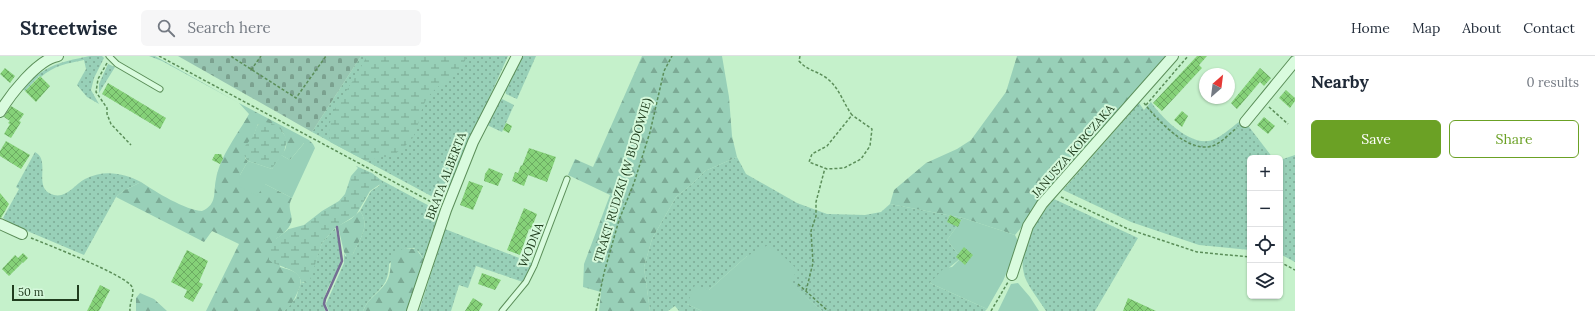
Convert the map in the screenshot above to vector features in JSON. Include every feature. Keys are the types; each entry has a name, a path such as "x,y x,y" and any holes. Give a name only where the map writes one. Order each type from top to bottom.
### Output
{"street":[{"path":"0,112 15,89 54,56"},
{"name":"BRATA ALBERTA","path":"412,311 446,210 480,124 517,56"},
{"name":"JANUSZA KORCZAKA","path":"1012,275 1028,226 1052,193 1173,56"},
{"path":"1245,122 1295,61"},
{"path":"0,224 22,234"}],"lane":[{"path":"109,57 117,64 160,89"},
{"name":"WODNA","path":"502,311 526,282 534,266 567,179"}],"path":[{"path":"159,56 446,210"},
{"path":"232,56 232,58 296,98 326,56"},
{"path":"251,70 261,56"},
{"name":"TRAKT RUDZKI (W BUDOWIE)","path":"596,311 604,273 619,220 634,184 650,132 664,71 672,56"},
{"path":"800,56 799,61 806,69 825,77 839,91 844,105 852,115 872,129 870,146 861,159 844,168 825,168 809,162 812,154 827,146 852,115"},
{"path":"1146,106 1188,56"},
{"path":"109,57 98,79 96,92 107,108 108,118 111,124 131,145"},
{"path":"1139,96 1158,120 1187,143 1201,147 1214,145 1245,122"},
{"path":"1261,101 1288,124"},
{"path":"806,291 813,263 811,231 816,216 816,202 825,168"},
{"path":"1052,193 1128,229 1197,252 1247,257"},
{"path":"22,234 90,263 129,283 133,290 130,311"},
{"path":"1282,263 1295,270"},
{"path":"991,311 1012,275"},
{"path":"798,284 828,311"}],"green space":[{"path":"90,56 102,56 104,58 94,78 91,90 99,104 87,97 77,85 86,69 84,60 51,70 41,77 39,76 25,91 22,88 39,74 53,66"},
{"path":"149,56 155,56 239,103 162,61"},
{"path":"178,56 361,56 312,132"},
{"path":"361,56 508,56 450,185 441,196 433,197 312,132"},
{"path":"367,56 467,56 460,68 429,96 423,105 414,136 409,142 393,157 382,157 366,161 330,142 329,126 333,113"},
{"path":"519,56 536,56 517,99 506,94 505,90"},
{"path":"642,56 722,56 729,97 732,136 737,157 705,171 676,197 652,239 644,267 650,311 599,311 601,292 583,287 584,264 610,195 568,175 575,159 593,167"},
{"path":"1017,56 1167,56 1015,235 963,218 890,204 894,190 926,163 957,149 971,140 1006,92"},
{"path":"108,64 115,67 99,93 99,84"},
{"path":"502,99 514,105 502,132 487,125 499,101"},
{"path":"1151,102 1170,124 1179,131 1197,140 1206,141 1215,139 1222,135 1243,119 1271,155 1247,155 1247,250 1199,245 1131,222 1063,190 1139,103 1144,110"},
{"path":"239,103 309,140 315,148 304,143 290,160 281,155 286,146 285,137 282,131 258,124 245,158 248,161 240,175 265,184 292,198 290,204 292,217 291,221 285,232 276,239 280,267 297,274 301,281 294,300 284,311 206,311 239,244 212,231 204,242 116,197 123,191 141,182 162,195 188,208 202,211 211,205 221,162 249,114"},
{"path":"262,122 271,123 278,126 287,140 284,152 272,169 248,161 244,154 245,146 252,138 258,125"},
{"path":"305,142 315,148 292,198 265,184 257,196 239,186 240,175 248,161 272,169 281,155 290,160"},
{"path":"35,152 40,156 42,162 42,181 44,187 47,192 54,195 67,193 81,181 99,174 121,174 141,182 123,191 116,197 84,255 13,225 3,218 19,189 16,187"},
{"path":"1295,155 1295,262 1283,256 1283,159"},
{"path":"737,157 746,174 797,203 827,214 865,215 881,212 890,204 963,218 947,240 961,258 930,283 987,309 985,311 822,311 788,282 747,256 709,290 687,304 702,311 679,311 675,306 668,311 650,311 644,267 652,239 676,197 705,171"},
{"path":"356,166 372,173 381,180 382,183 370,191 356,215 334,229 322,243 309,283 301,282 297,274 293,271 269,260 269,249 273,241 289,229 304,225 322,211 339,201 345,194 351,176 358,168"},
{"path":"381,180 437,210 438,219 424,260 419,252 414,248 405,248 389,264 386,280 363,311 329,311 326,304 344,263 344,252 345,256 353,254 363,233 364,222 360,211 371,191 379,186"},
{"path":"1054,199 1138,238 1095,311 1046,311 1025,278 1023,253 1026,243 1035,224"},
{"path":"360,211 364,222 363,233 353,254 347,257 344,252 338,226 351,219"},
{"path":"963,218 1015,235 1019,243 1003,281 987,309 930,283 944,268 952,267 961,258 947,240"},
{"path":"335,228 340,247 341,259 325,297 325,311 284,311 296,298 301,282 304,283 314,266 322,243"},
{"path":"445,229 532,263 523,282 476,266 468,288 459,285 451,311 419,311"},
{"path":"770,244 798,270 789,282 822,311 702,311 687,304 695,285 709,290 747,256"},
{"path":"405,248 416,249 424,260 409,311 363,311 369,301 386,283 390,274 392,257"},
{"path":"1018,283 1039,311 998,311 1011,284"},
{"path":"140,293 154,299 167,311 136,311 136,298"}],"building":[{"path":"1197,56 1207,56 1199,65 1202,68 1199,68 1199,71 1162,111 1153,103"},
{"path":"5,68 15,76 10,83 0,74"},
{"path":"1260,68 1271,78 1264,86 1260,82 1237,109 1232,104 1235,104 1235,98"},
{"path":"40,76 50,86 36,102 25,91"},
{"path":"108,83 166,118 160,129 102,94"},
{"path":"1286,90 1295,98 1295,101 1290,108 1279,98"},
{"path":"11,106 24,114 11,138 4,134 10,124 8,123 10,121 4,117"},
{"path":"1182,111 1188,116 1182,127 1174,120"},
{"path":"1264,117 1275,126 1268,134 1257,125"},
{"path":"506,123 512,126 509,133 503,130"},
{"path":"6,141 30,155 21,169 0,156 0,151"},
{"path":"529,148 556,157 547,182 528,175 524,186 512,181 515,172 518,173 521,165 522,166"},
{"path":"215,154 221,154 222,156 223,159 220,164 212,160"},
{"path":"489,168 503,174 498,186 484,181 485,174"},
{"path":"469,181 483,186 473,210 460,205"},
{"path":"0,193 9,204 1,218 0,218"},
{"path":"524,208 537,214 531,230 529,229 520,255 507,250"},
{"path":"950,215 961,220 958,227 947,222"},
{"path":"964,247 973,255 965,265 956,257"},
{"path":"187,250 208,261 199,282 203,284 193,302 184,297 187,290 171,282"},
{"path":"23,253 28,258 23,263 21,261 22,263 9,276 2,269 15,255 18,258"},
{"path":"482,273 501,280 495,290 478,284"},
{"path":"100,285 110,290 99,311 87,311"},
{"path":"473,298 483,304 479,311 465,311"},
{"path":"1128,298 1156,311 1123,311"}],"waterway":[{"path":"327,311 324,304 325,299 342,261 337,227"}]}
